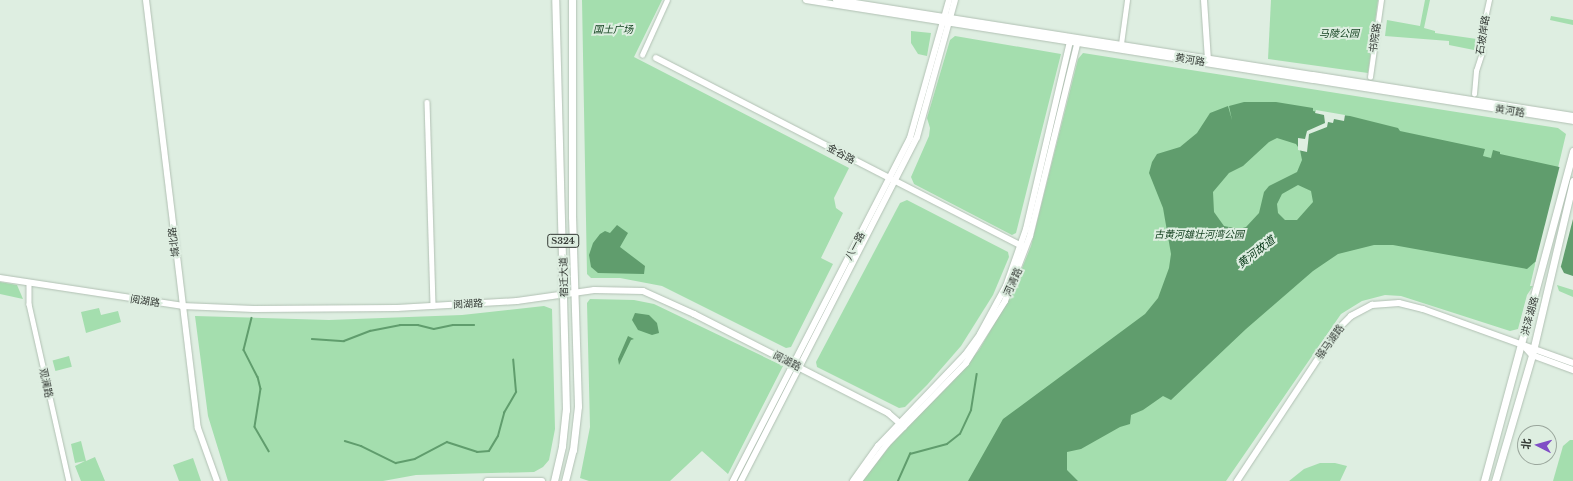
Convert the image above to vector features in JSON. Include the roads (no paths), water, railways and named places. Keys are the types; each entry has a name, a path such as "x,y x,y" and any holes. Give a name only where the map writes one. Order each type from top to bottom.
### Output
{"main road":[{"name":"宿迁大道","path":"554,481 562,446 566,410 555,0"},
{"name":"宿迁大道","path":"565,481 572,450 578,406 576,293 572,217 572,0"},
{"name":"洪泽湖路","path":"1484,481 1573,151"},
{"name":"洪泽湖路","path":"1495,481 1533,352 1546,290 1573,181"}],"street":[{"name":"城北路","path":"146,0 198,428 217,481"},
{"path":"642,55 667,0"},
{"name":"黄河路","path":"807,0 947,19 1573,116"},
{"name":"黄河路","path":"836,0 1070,41 1078,40 1121,44 1573,121"},
{"name":"八一路","path":"947,19 949,0"},
{"name":"八一路","path":"741,481 800,367 892,181 915,123 947,19 955,0"},
{"path":"1121,44 1127,0"},
{"path":"1204,0 1208,60"},
{"name":"书院路","path":"1370,77 1381,0"},
{"name":"石坡岸路","path":"1474,94 1476,71 1482,52 1480,41 1489,0"},
{"name":"河清路","path":"853,481 868,459 902,425 952,370 980,334 1006,286 1024,247 1078,40"},
{"name":"河清路","path":"1024,247 1070,41"},
{"name":"金谷路","path":"656,58 892,181 1024,247"},
{"path":"427,102 433,306"},
{"name":"八一路","path":"732,481 793,364 892,181"},
{"name":"阅湖路","path":"0,278 29,284 182,306 330,310 517,301 617,289 651,293 800,367 888,413 902,425"},
{"name":"观澜路","path":"29,284 29,304 69,481"},
{"name":"骆马湖路","path":"1237,481 1337,330 1361,310 1385,302 1404,304 1522,344 1533,352"},
{"path":"1533,352 1573,363"},
{"path":"1533,352 1573,370"},
{"name":"河清路","path":"859,481 902,425"},
{"path":"487,481 542,481"}],"water":[{"name":"黄河故道","path":"1244,102 1276,102 1313,108 1313,111 1341,117 1341,115 1350,116 1398,128 1400,131 1485,149 1483,156 1491,158 1493,150 1500,152 1500,154 1573,170 1573,276 1564,273 1561,267 1535,262 1527,269 1393,245 1374,245 1338,254 1313,271 1246,329 1171,400 1163,396 1143,410 1131,415 1130,424 1120,427 1081,449 1067,452 1067,470 1078,481 968,481 1003,419 1145,314 1158,298 1169,268 1171,254 1163,208 1149,173 1152,162 1157,154 1180,147 1197,133 1210,113 1228,106 1232,120 1229,106","holes":["1277,138 1296,144 1300,150 1302,160 1297,172 1269,186 1264,192 1259,213 1246,227 1239,229 1224,226 1214,212 1213,192 1229,173 1243,166 1269,142","1298,185 1311,191 1313,202 1297,220 1285,220 1278,213 1277,204 1282,194"]},
{"path":"617,225 628,233 620,247 645,266 644,274 598,273 591,267 589,255 593,243 600,234 605,231 610,233"},
{"path":"635,313 649,315 657,323 659,333 652,335 638,330 632,320"},
{"path":"628,336 634,339 631,340 619,365 618,359"}],"waterway":[{"path":"252,318 244,350 258,377 261,389 255,427 269,451"},
{"path":"312,339 344,341 370,331 400,325 418,325 434,329 453,325 474,325"},
{"path":"345,441 361,446 396,463 415,459 447,442 477,452 489,451 498,436 504,413 516,392 513,360"},
{"path":"898,481 910,454 947,444 960,434 971,410 977,374"}],"park label":[{"name":"国土广场","path":"613,30"},
{"name":"马陵公园","path":"1339,34"},
{"name":"古黄河雄壮河湾公园","path":"1199,235"}]}
